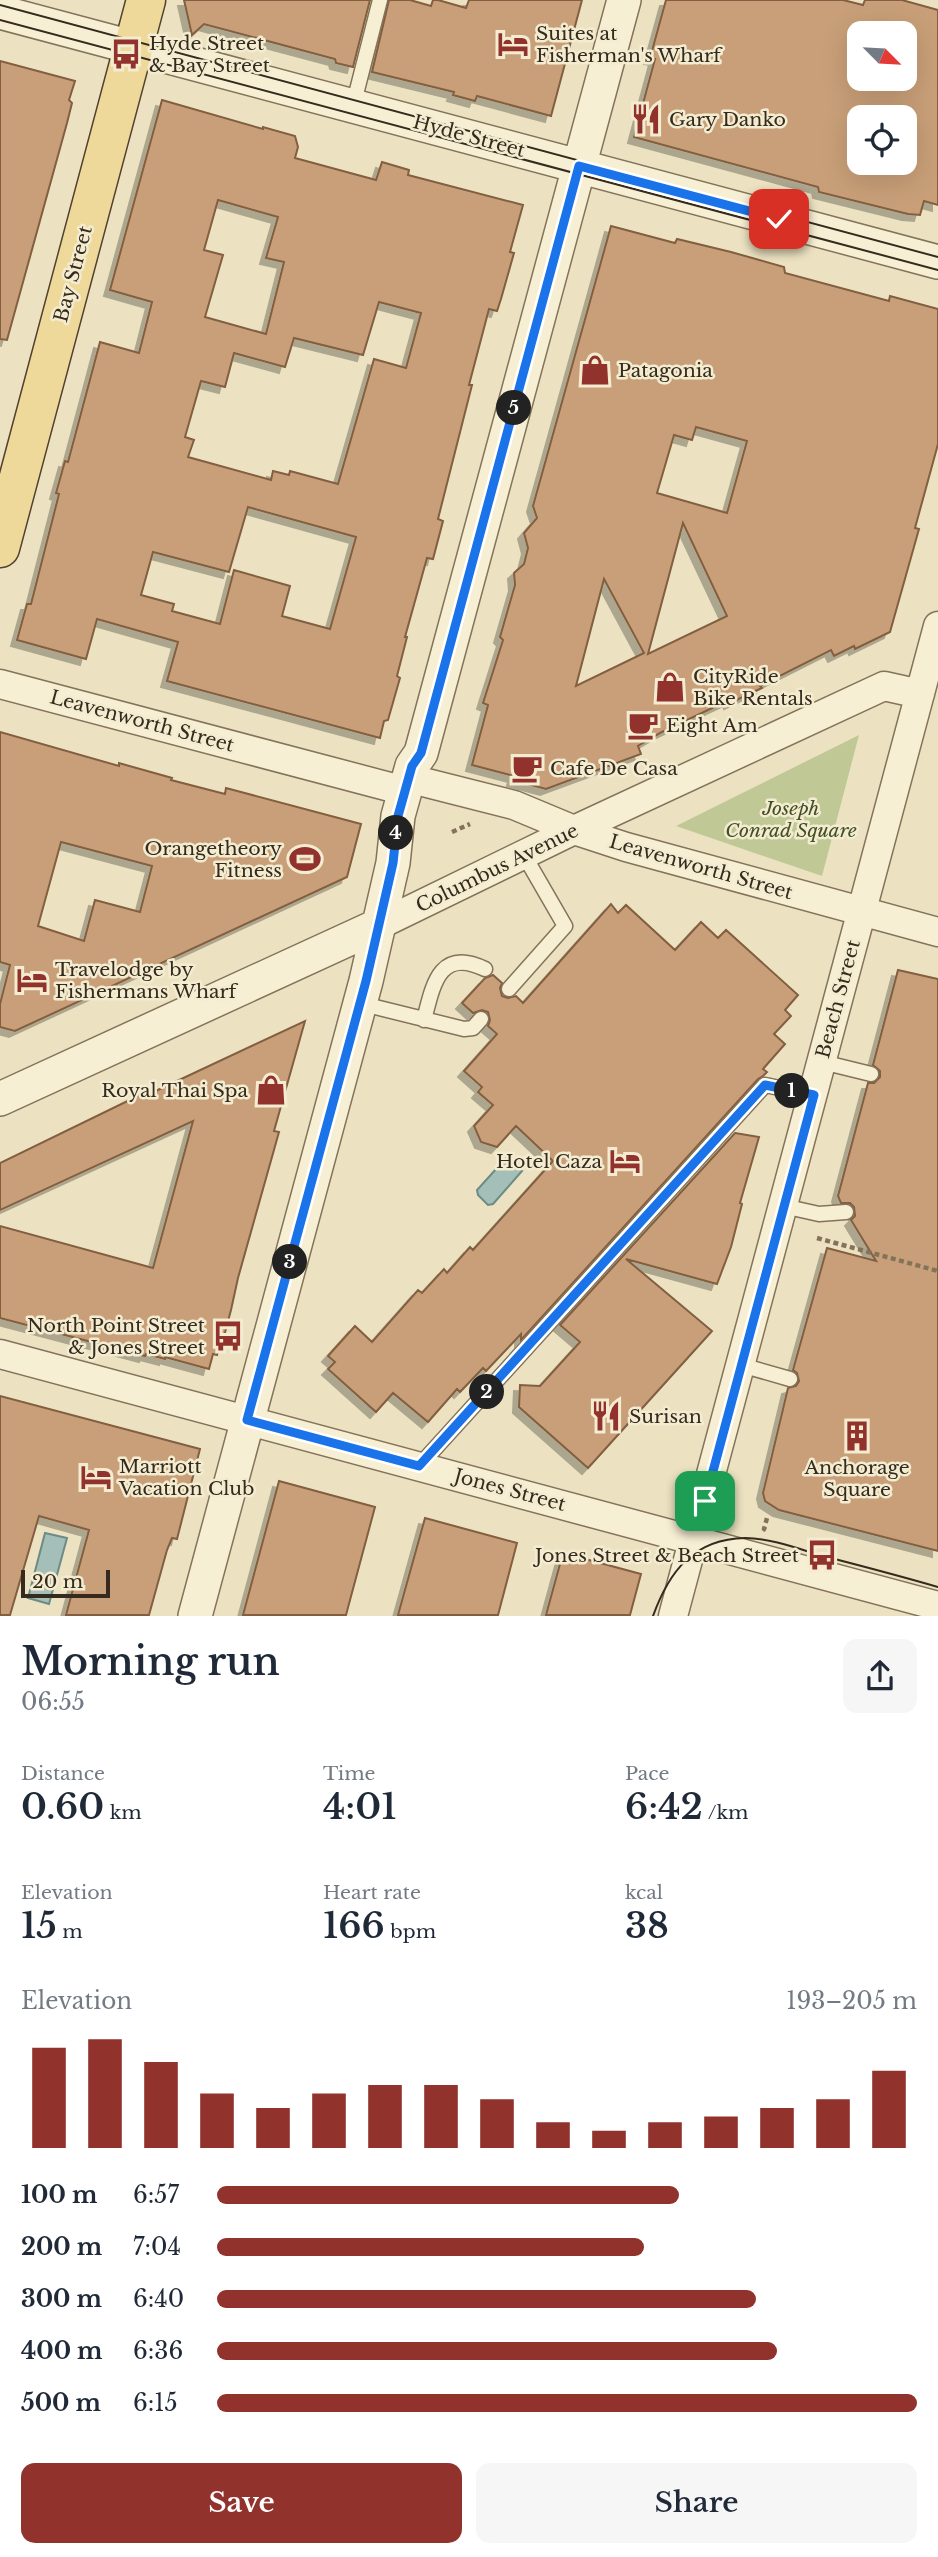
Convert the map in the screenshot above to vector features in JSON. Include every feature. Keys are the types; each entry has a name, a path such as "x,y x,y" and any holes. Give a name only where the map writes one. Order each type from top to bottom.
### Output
{"main road":[{"name":"Bay Street","path":"0,548 146,0"}],"street":[{"path":"195,1615 359,1003 393,863 418,818 418,776 624,0"},
{"name":"Hyde Street","path":"0,12 938,262"},
{"name":"Beach Street","path":"673,1615 938,626"},
{"name":"Leavenworth Street","path":"0,684 418,776 514,805 574,830 626,847 938,932"},
{"name":"Columbus Avenue","path":"0,1099 377,926 574,830 884,686 920,694"},
{"name":"Jones Street","path":"0,1354 938,1606"}],"lane":[{"path":"353,106 380,0"},
{"path":"509,989 565,926 524,855"},
{"path":"424,1020 434,980 441,971 451,964 462,962 485,969"},
{"path":"359,1003 454,1028 472,1028 481,1019"},
{"path":"822,1062 871,1074"},
{"path":"419,1466 765,1085 814,1095"},
{"path":"783,1206 819,1214 846,1212"},
{"path":"741,1365 790,1379"}],"path":[{"path":"812,1237 938,1271"}],"green space":[{"name":"Joseph Conrad Square","path":"859,735 822,876 676,826"}],"water":[{"path":"507,1157 522,1171 493,1204 488,1205 478,1195 477,1190"},
{"path":"45,1533 67,1538 49,1604 28,1598"}],"building":[{"path":"184,0 370,0 353,67 336,63 335,59 204,24 192,35"},
{"name":"Suites at Fisherman's Wharf","path":"389,0 410,0 431,6 433,0 438,0 466,8 469,0 582,0 551,116 477,96 475,101 453,95 454,92 372,72"},
{"path":"666,0 843,0 863,5 865,0 902,0 938,10 938,205 924,201 920,215 908,214 819,192 818,187 634,137 655,59 650,58"},
{"path":"0,61 75,81 69,100 72,103 67,123 7,340 0,339"},
{"path":"162,100 295,136 298,147 295,158 376,180 382,162 409,170 408,175 523,205 510,252 514,253 501,299 497,311 489,309 438,519 443,521 433,559 427,558 405,637 397,676 400,678 380,738 167,681 178,642 97,619 86,659 17,640 27,604 31,604 59,494 56,493 65,461 68,462 100,342 139,353 152,302 110,290","holes":["218,200 278,217 266,258 284,262 266,334 205,317 223,255 204,250","379,302 421,313 406,368 374,359 338,484 290,471 289,475 273,471 271,480 188,457 194,440 185,437 201,381 225,387 234,353 285,367 294,338 363,355","248,507 356,537 330,629 282,616 290,586 234,570 220,624 172,611 174,604 141,595 153,552 229,572"]},
{"path":"611,226 675,243 677,239 731,252 784,267 785,273 889,301 890,296 938,309 938,444 915,528 919,529 890,632 834,656 831,650 760,686 762,688 730,703 729,700 662,732 638,746 641,754 546,789 513,780 514,776 472,765 488,705 483,703 503,640 500,637 515,585 514,573 524,564 528,548 524,533 537,518 533,506","holes":["696,427 747,441 727,513 657,493 674,435 692,440","683,523 727,616 648,654","604,579 644,653 576,686"]},
{"path":"0,732 225,794 226,788 361,824 347,877 15,1031 0,1027 0,1004 10,965 0,962","holes":["61,842 152,866 140,912 95,900 84,941 38,926"]},
{"name":"Hotel Caza","path":"611,904 618,913 626,905 675,950 701,922 718,938 726,930 798,995 785,1010 791,1016 774,1034 785,1044 763,1069 767,1072 521,1340 521,1334 486,1371 483,1368 460,1392 457,1389 428,1422 393,1393 376,1412 328,1369 335,1362 328,1356 355,1326 372,1342 418,1290 422,1293 444,1269 447,1273 470,1247 473,1250 553,1161 516,1126 497,1147 481,1142 474,1126 493,1105 478,1092 482,1087 464,1071 497,1034 488,1026 488,1012 482,1010 473,1013 462,1003 485,978 493,975 502,983 502,996 516,996 523,1003"},
{"name":"Anchorage Square","path":"898,970 938,979 938,1551 779,1510 765,1501 763,1493 788,1388 796,1386 799,1381 793,1370 827,1248 876,1261 851,1220 855,1216 854,1207 850,1203 841,1203 838,1196 868,1083 874,1083 880,1077 880,1071 873,1065"},
{"path":"305,1021 274,1131 279,1132 223,1340 221,1339 217,1355 213,1354 209,1369 165,1357 145,1356 0,1318 0,1226 153,1268 193,1121 0,1210 0,1163 144,1093 145,1096"},
{"path":"735,1133 759,1137 740,1203 742,1204 731,1247 717,1284 626,1259 712,1331 588,1468 519,1407 520,1385 540,1386 580,1342 560,1325"},
{"name":"Marriott Vacation Club","path":"0,1396 200,1449 177,1539 172,1538 167,1550 149,1615 66,1615 89,1530 39,1516 10,1615 0,1615"},
{"path":"279,1481 375,1507 346,1615 243,1615"},
{"path":"425,1518 517,1543 498,1615 398,1615"},
{"path":"563,1553 641,1574 630,1615 546,1615"}],"tram line":[{"path":"0,5 938,257"},
{"path":"0,20 938,270"},
{"path":"653,1616 667,1585 686,1561 711,1544 745,1538 774,1542 938,1587"}],"place":[{"name":"Suites at Fisherman's Wharf","path":"513,44"},
{"name":"Hyde Street & Bay Street","path":"126,54"},
{"name":"Gary Danko","path":"646,119"},
{"name":"Patagonia","path":"595,370"},
{"name":"CityRide Bike Rentals","path":"670,687"},
{"name":"Eight Am","path":"643,725"},
{"name":"Cafe De Casa","path":"527,768"},
{"name":"Orangetheory Fitness","path":"305,859"},
{"name":"Travelodge by Fishermans Wharf","path":"32,980"},
{"name":"Royal Thai Spa","path":"271,1090"},
{"name":"Hotel Caza","path":"625,1161"},
{"name":"North Point Street & Jones Street","path":"228,1336"},
{"name":"Surisan","path":"606,1416"},
{"name":"Anchorage Square","path":"857,1436"},
{"name":"Marriott Vacation Club","path":"96,1477"},
{"name":"Jones Street & Beach Street","path":"822,1555"}],"route":[{"path":"705,1501 814,1095 765,1085 419,1466 247,1420 366,981 393,863 398,816 412,766 421,753 579,166 779,219"}]}
